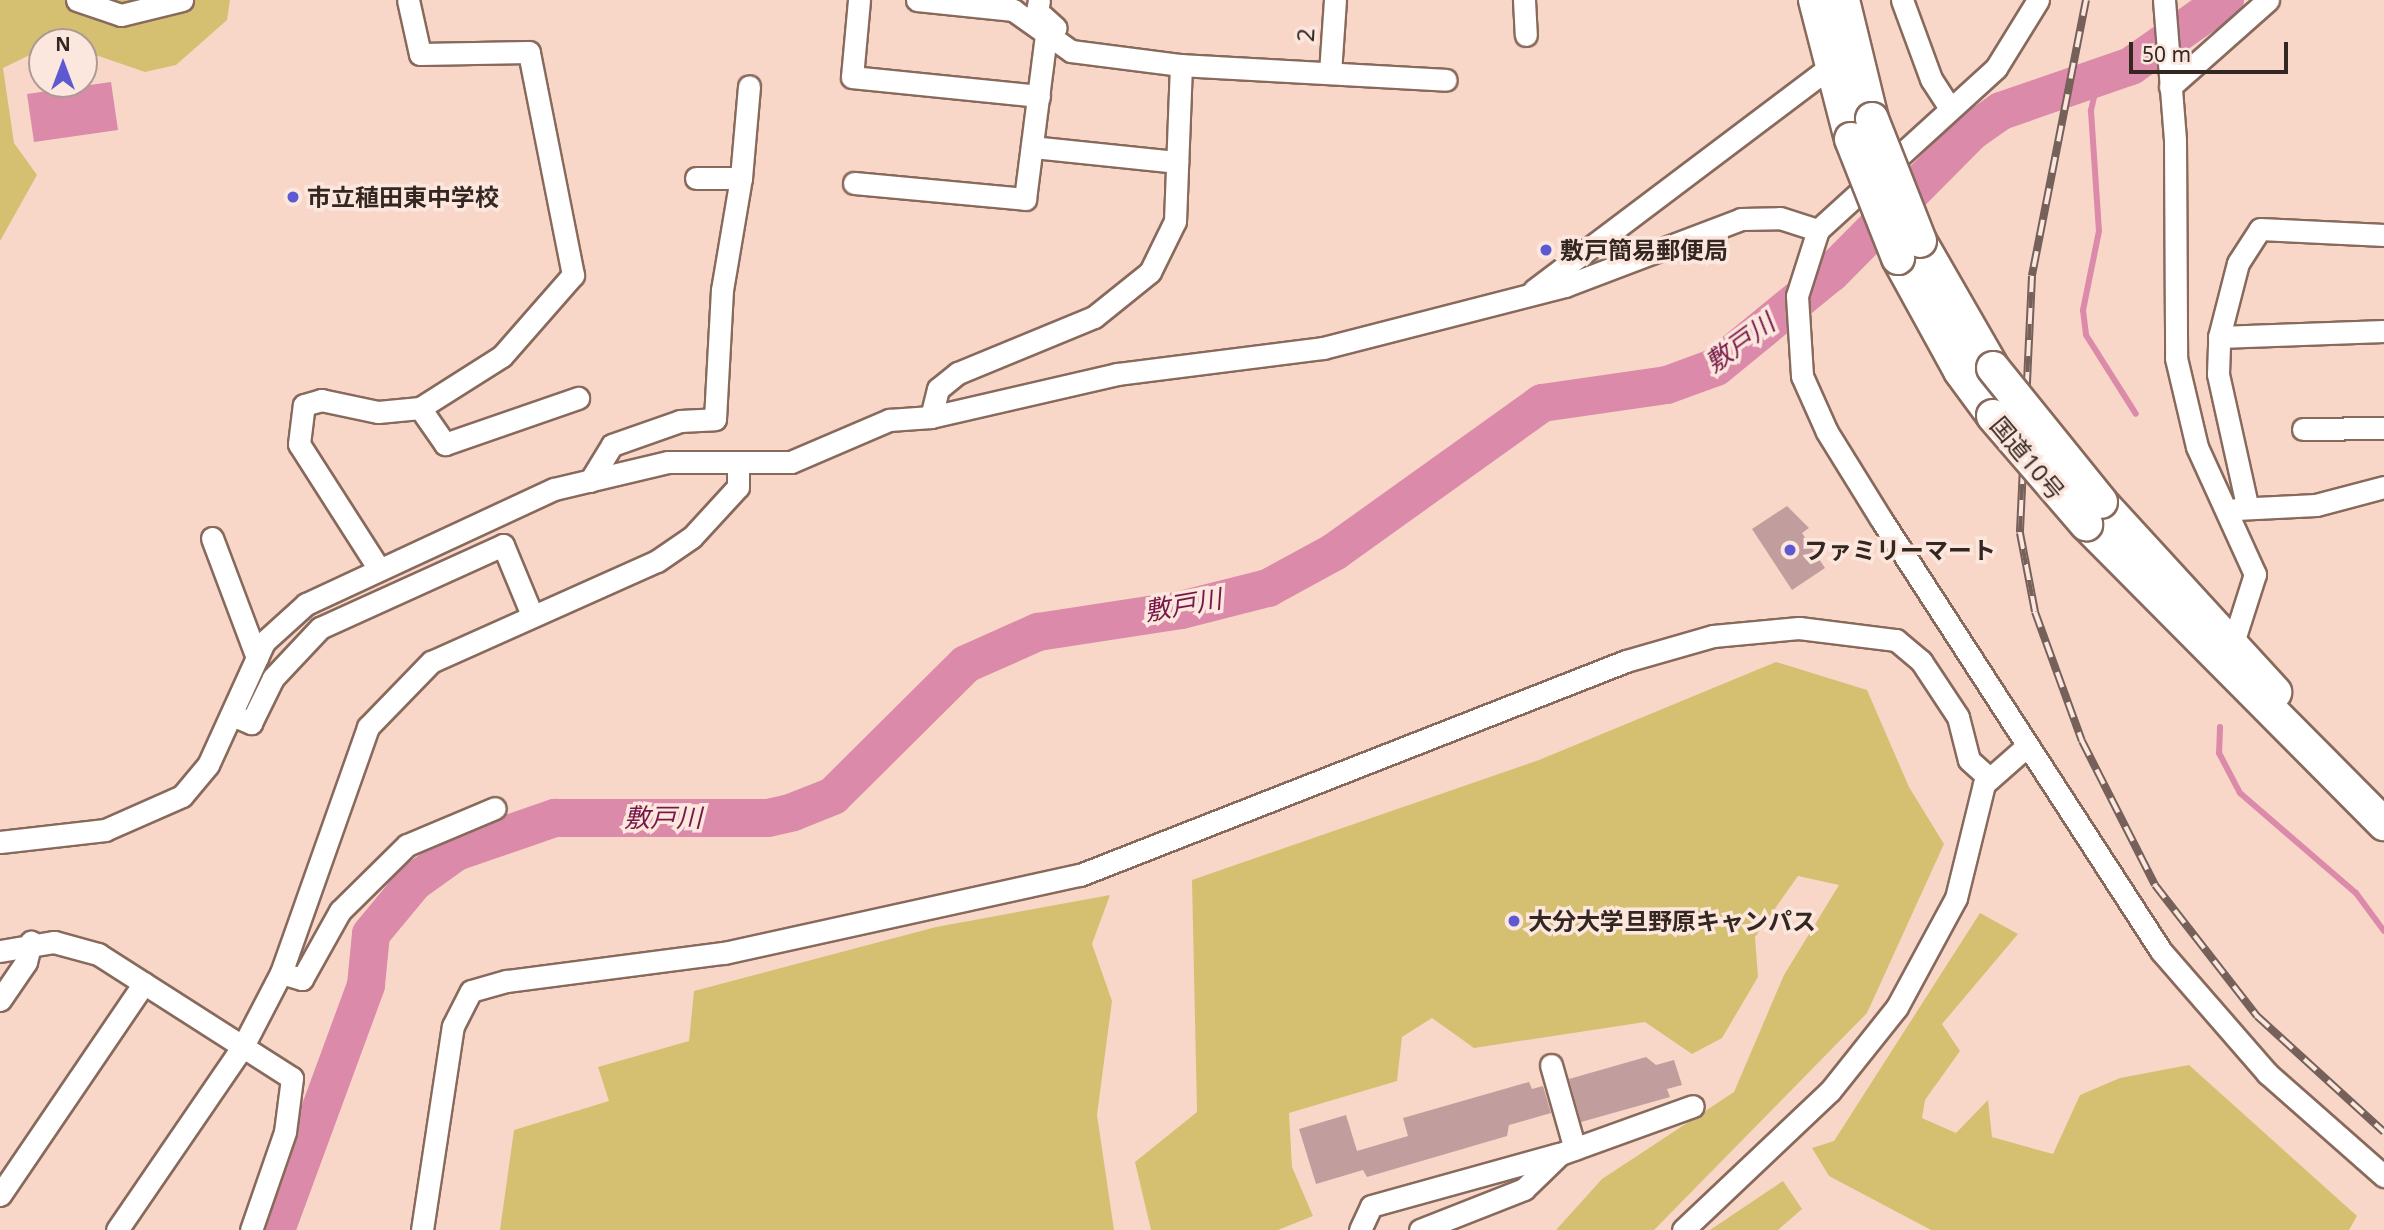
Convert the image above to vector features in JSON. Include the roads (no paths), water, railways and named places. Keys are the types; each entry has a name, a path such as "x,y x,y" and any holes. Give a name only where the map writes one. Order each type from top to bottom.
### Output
{"highway":[{"name":"国道10号","path":"1815,0 1829,67 1861,129 1960,371 1993,416 2093,513 2384,824"},
{"name":"国道10号","path":"1843,0 1861,129"},
{"name":"国道10号","path":"1909,249 2093,513"},
{"name":"国道10号","path":"2221,648 2384,813"}],"street":[{"path":"77,0 121,15 182,0"},
{"path":"379,569 299,444 298,422 304,405 321,400 378,412 420,408 502,356 573,275 529,52 420,54 408,0"},
{"path":"859,0 852,76 1039,96"},
{"path":"917,0 1013,5 1072,51 1181,65 1446,80"},
{"path":"855,183 1025,198 1039,96 1051,37 1056,27 1037,11 1039,0"},
{"name":"2","path":"1330,73 1335,0"},
{"path":"1524,0 1526,35"},
{"path":"1902,0 1931,79 1950,108"},
{"path":"2038,0 2013,48 1818,230 1800,278 1795,316 1802,376 1827,432 2027,746 2179,976 2267,1073 2384,1176"},
{"path":"2169,79 2268,0"},
{"path":"2165,9 2176,358 2191,430 2238,508"},
{"path":"931,418 938,388 958,373 1094,317 1150,272 1175,221 1181,65"},
{"path":"1521,300 1829,67"},
{"path":"590,481 612,445 680,421 715,419 722,290 741,178 749,86"},
{"path":"1032,147 1177,162"},
{"path":"696,178 741,178"},
{"path":"0,842 105,830 182,796 208,765 260,650 306,604 554,489 668,462 791,462 888,420 931,418 1117,374 1302,353 1521,300 1741,219 1780,218 1818,230"},
{"path":"2221,648 2255,574 2238,508 2219,400 2219,337 2238,263 2260,229 2384,235"},
{"path":"2219,337 2384,331"},
{"path":"420,408 445,444 578,398"},
{"path":"2303,429 2384,428"},
{"path":"117,1230 243,1046 281,973 368,727 431,663 532,615 657,561 692,537 738,486 738,464"},
{"path":"2238,508 2316,505 2384,487"},
{"path":"212,538 260,650"},
{"path":"232,715 251,723 273,678 320,628 503,545 532,615"},
{"path":"422,1230 453,1026 471,991 495,985 724,953 1080,875 1626,661 1713,636 1799,628 1896,640 1921,662 1958,717 1969,761 1989,778"},
{"path":"1683,1230 1830,1091 1897,1007 1955,898 1978,801 1989,778 2027,746"},
{"path":"281,973 302,979 340,911 407,845 495,808"},
{"path":"0,1000 26,962 31,942"},
{"path":"0,951 31,942 87,950 144,983 292,1078 285,1132 251,1230"},
{"path":"0,1195 144,983"},
{"path":"1550,1065 1567,1152"},
{"path":"1360,1230 1371,1206 1567,1152 1693,1106"},
{"path":"1420,1230 1524,1189 1567,1152"}],"waterway":[{"name":"敷戸川","path":"276,1230 366,985 371,934 414,882 456,852 555,818 768,818 793,812 833,796 966,664 1038,632 1181,610 1268,588 1334,552 1542,403 1667,385 1716,367 1831,273 1971,132 2001,111 2131,66 2225,0"},
{"path":"2098,80 2091,111 2099,231 2083,310 2086,335 2136,414"},
{"path":"2220,727 2219,753 2240,793 2356,893 2384,931"}],"railway":[{"path":"2086,0 2032,276 2020,533 2035,612 2082,741 2155,885 2257,1016 2384,1132"}],"place":[{"name":"市立稙田東中学校","path":"293,197"},
{"name":"敷戸簡易郵便局","path":"1546,250"},
{"name":"ファミリーマート","path":"1790,550"},
{"name":"大分大学旦野原キャンパス","path":"1514,921"}]}
